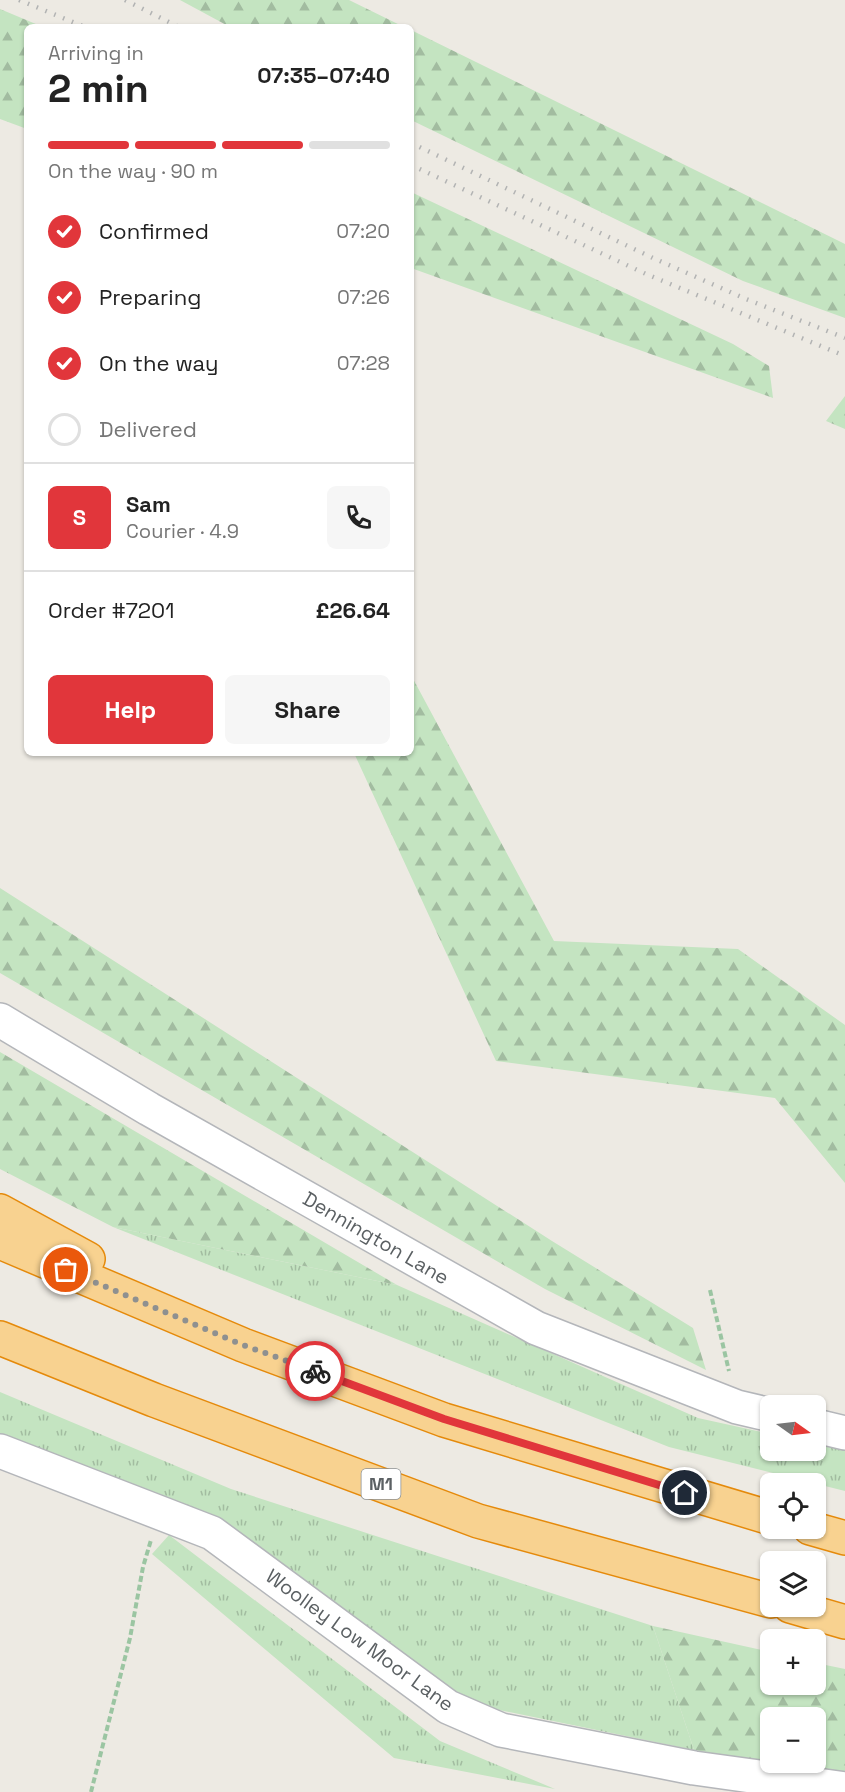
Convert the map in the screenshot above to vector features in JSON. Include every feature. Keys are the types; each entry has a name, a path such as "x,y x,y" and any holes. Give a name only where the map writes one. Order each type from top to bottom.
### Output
{"highway":[{"path":"0,1211 243,1345"},
{"path":"0,1242 243,1345 444,1419 760,1515"},
{"name":"M1","path":"0,1338 154,1400 478,1521 760,1598"},
{"path":"826,1533 845,1538"},
{"path":"826,1616 845,1622"}],"street":[{"name":"Dennington Lane","path":"0,1020 149,1109 536,1328 737,1407 760,1412"},
{"path":"826,1428 845,1433"},
{"name":"Woolley Low Moor Lane","path":"0,1451 212,1533 448,1707 501,1730 694,1768 845,1789"}],"path":[{"path":"710,1290 737,1407"},
{"path":"91,1792 129,1638 142,1567 159,1514"}],"green space":[{"path":"180,0 349,0 398,24 224,24"},
{"path":"0,9 36,24 24,24 24,128 0,119"},
{"path":"414,31 845,244 845,318 743,281 414,121"},
{"path":"414,193 733,344 769,366 773,398 414,269"},
{"path":"845,396 845,429 826,421"},
{"path":"414,681 554,941 738,949 845,1025 845,1183 775,1098 496,1061 355,756 414,756"},
{"path":"0,888 552,1241 693,1328 706,1370 545,1289 0,973"},
{"path":"0,1052 397,1285 113,1227 0,1169"},
{"path":"113,1227 397,1285 698,1418 760,1432 760,1461 826,1461 826,1446 845,1450 845,1491 826,1486 826,1473 773,1473 669,1447"},
{"path":"0,1392 231,1489 653,1626 694,1750 475,1705 216,1523 0,1439"},
{"path":"169,1535 440,1741 555,1789 394,1758 152,1554"},
{"path":"653,1626 760,1650 760,1695 826,1695 826,1665 845,1669 845,1777 823,1773 826,1773 826,1707 760,1707 760,1762 694,1750"}],"railway":[{"path":"19,0 78,24"},
{"path":"125,0 173,24"},
{"path":"414,144 653,258 746,299 845,338"},
{"path":"414,166 646,274 845,356"}],"way so far":[{"path":"66,1270 243,1345 315,1371"}],"route":[{"path":"315,1371 444,1419 685,1493"}]}
